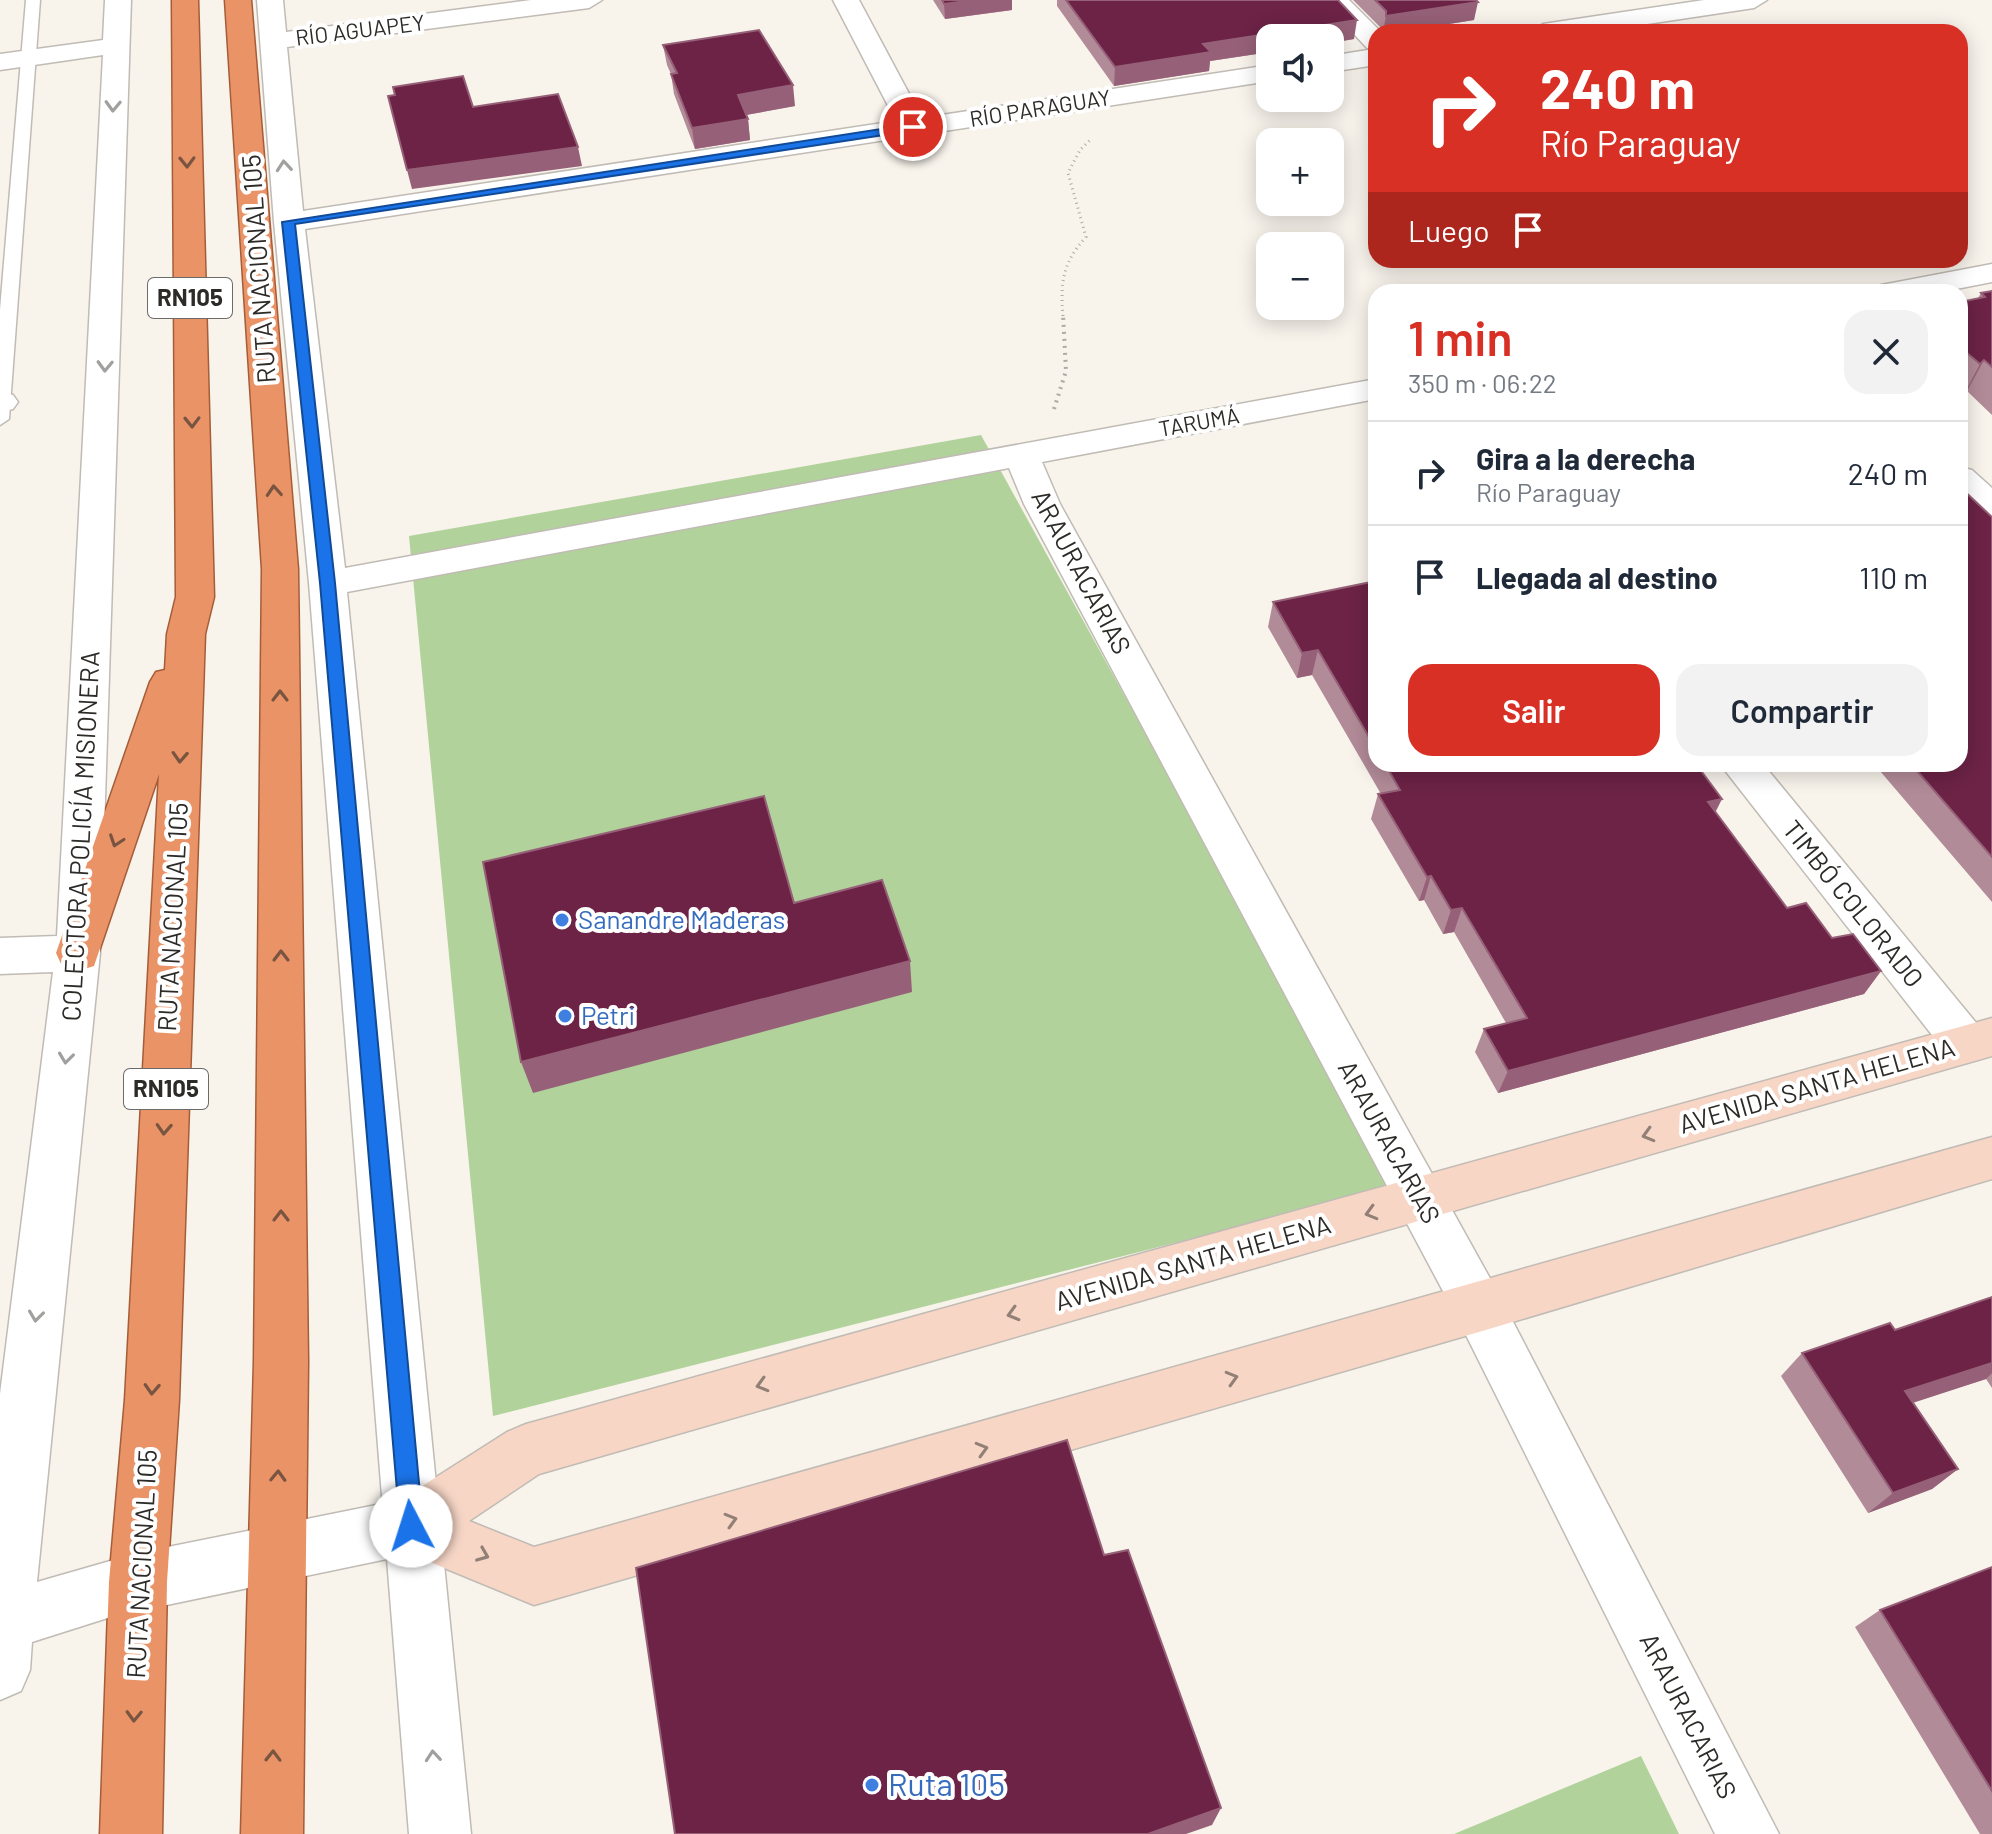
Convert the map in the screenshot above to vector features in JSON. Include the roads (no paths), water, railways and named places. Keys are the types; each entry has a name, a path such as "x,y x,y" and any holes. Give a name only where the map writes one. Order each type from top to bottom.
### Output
{"highway":[{"name":"RUTA NACIONAL 105","path":"131,1834 138,1582 152,1384 186,634 195,597 185,0"},
{"name":"RUTA NACIONAL 105","path":"238,0 259,54 280,569 281,1362 272,1834"},
{"path":"78,953 186,634"}],"main road":[{"name":"AVENIDA SANTA HELENA","path":"411,1526 526,1451 1979,1040"},
{"path":"411,1526 534,1576 1479,1308 1992,1158"}],"street":[{"name":"COLECTORA POLICÍA MISIONERA","path":"2,1636 78,953 105,374 118,0"},
{"path":"267,0 259,54 289,222 328,583 440,1834"},
{"name":"RÍO AGUAPEY","path":"259,54 589,0"},
{"path":"846,0 913,127"},
{"path":"1335,0 1368,34"},
{"path":"1596,24 1754,0"},
{"path":"0,62 114,46"},
{"path":"1344,62 1368,58"},
{"name":"RÍO PARAGUAY","path":"289,222 1256,75"},
{"path":"1934,284 1992,273"},
{"name":"TARUMÁ","path":"328,583 1368,390"},
{"name":"ARAURACARIAS","path":"1021,454 1042,504 1479,1308 1748,1834"},
{"path":"1968,486 1992,508"},
{"name":"TIMBÓ COLORADO","path":"1747,772 1979,1040"},
{"path":"0,956 78,953"},
{"name":"AVENIDA SANTA HELENA","path":"2,1636 138,1582 411,1526"}],"lane":[{"path":"0,408 31,58 33,0"}],"place":[{"name":"Sanandre Maderas","path":"562,920"},
{"name":"Petri","path":"565,1016"},
{"name":"Ruta 105","path":"872,1785"}]}
